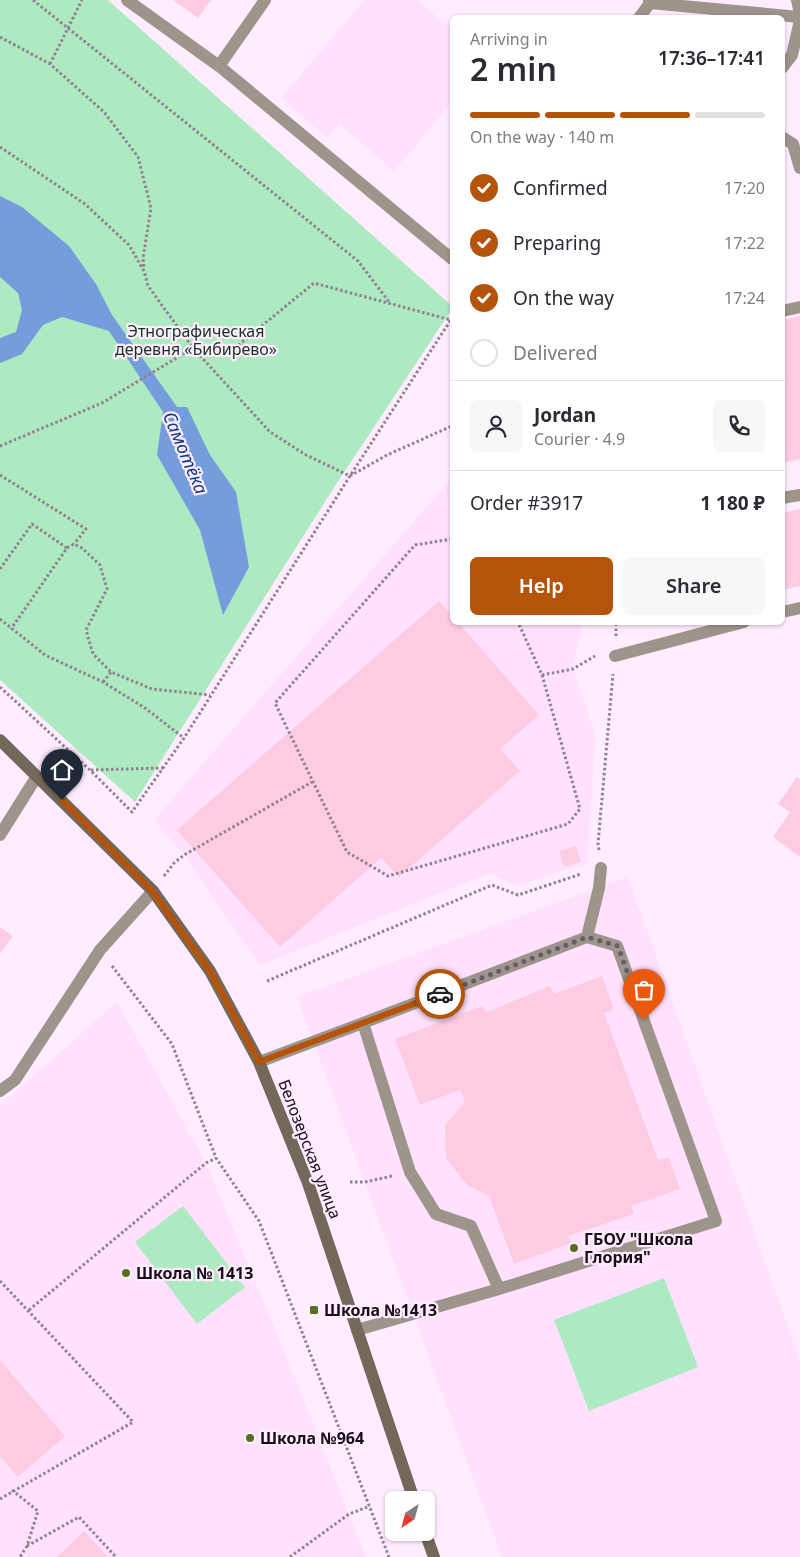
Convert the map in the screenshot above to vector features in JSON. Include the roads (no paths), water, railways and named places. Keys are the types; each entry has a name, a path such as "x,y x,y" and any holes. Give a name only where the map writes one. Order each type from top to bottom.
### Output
{"street":[{"name":"Белозерская улица","path":"0,740 152,891 210,971 259,1062 308,1183 411,1491"},
{"path":"428,1541 434,1557"}],"lane":[{"path":"127,0 219,66 450,257"},
{"path":"219,66 266,0"},
{"path":"785,64 792,55 800,17 797,0"},
{"path":"641,15 649,2 780,15"},
{"path":"785,16 800,17"},
{"path":"785,139 793,144 800,168"},
{"path":"785,310 800,307"},
{"path":"785,498 800,495"},
{"path":"785,611 800,608"},
{"path":"615,650 730,625"},
{"path":"0,835 37,776"},
{"path":"587,937 599,888 601,868"},
{"path":"0,1091 15,1080 100,950 152,891"},
{"path":"259,1062 587,937 618,946 716,1221 499,1289 357,1330"},
{"path":"363,1023 410,1172 436,1214 471,1226 499,1289"}],"water":[{"name":"Самотёка","path":"0,196 22,207 69,246 96,284 112,315 177,407 187,407 210,455 236,492 249,567 223,615 200,530 157,455 163,412 109,331 62,317 43,325 22,354 0,363 0,338 16,332 22,310 18,293 0,277"}],"place":[{"name":"ГБОУ \"Школа Глория\"","path":"574,1248"},
{"name":"Школа № 1413","path":"126,1273"},
{"name":"Школа №1413","path":"314,1310"},
{"name":"Школа №964","path":"250,1438"}],"park label":[{"name":"Этнографическая деревня «Бибирево»","path":"196,340"}]}
